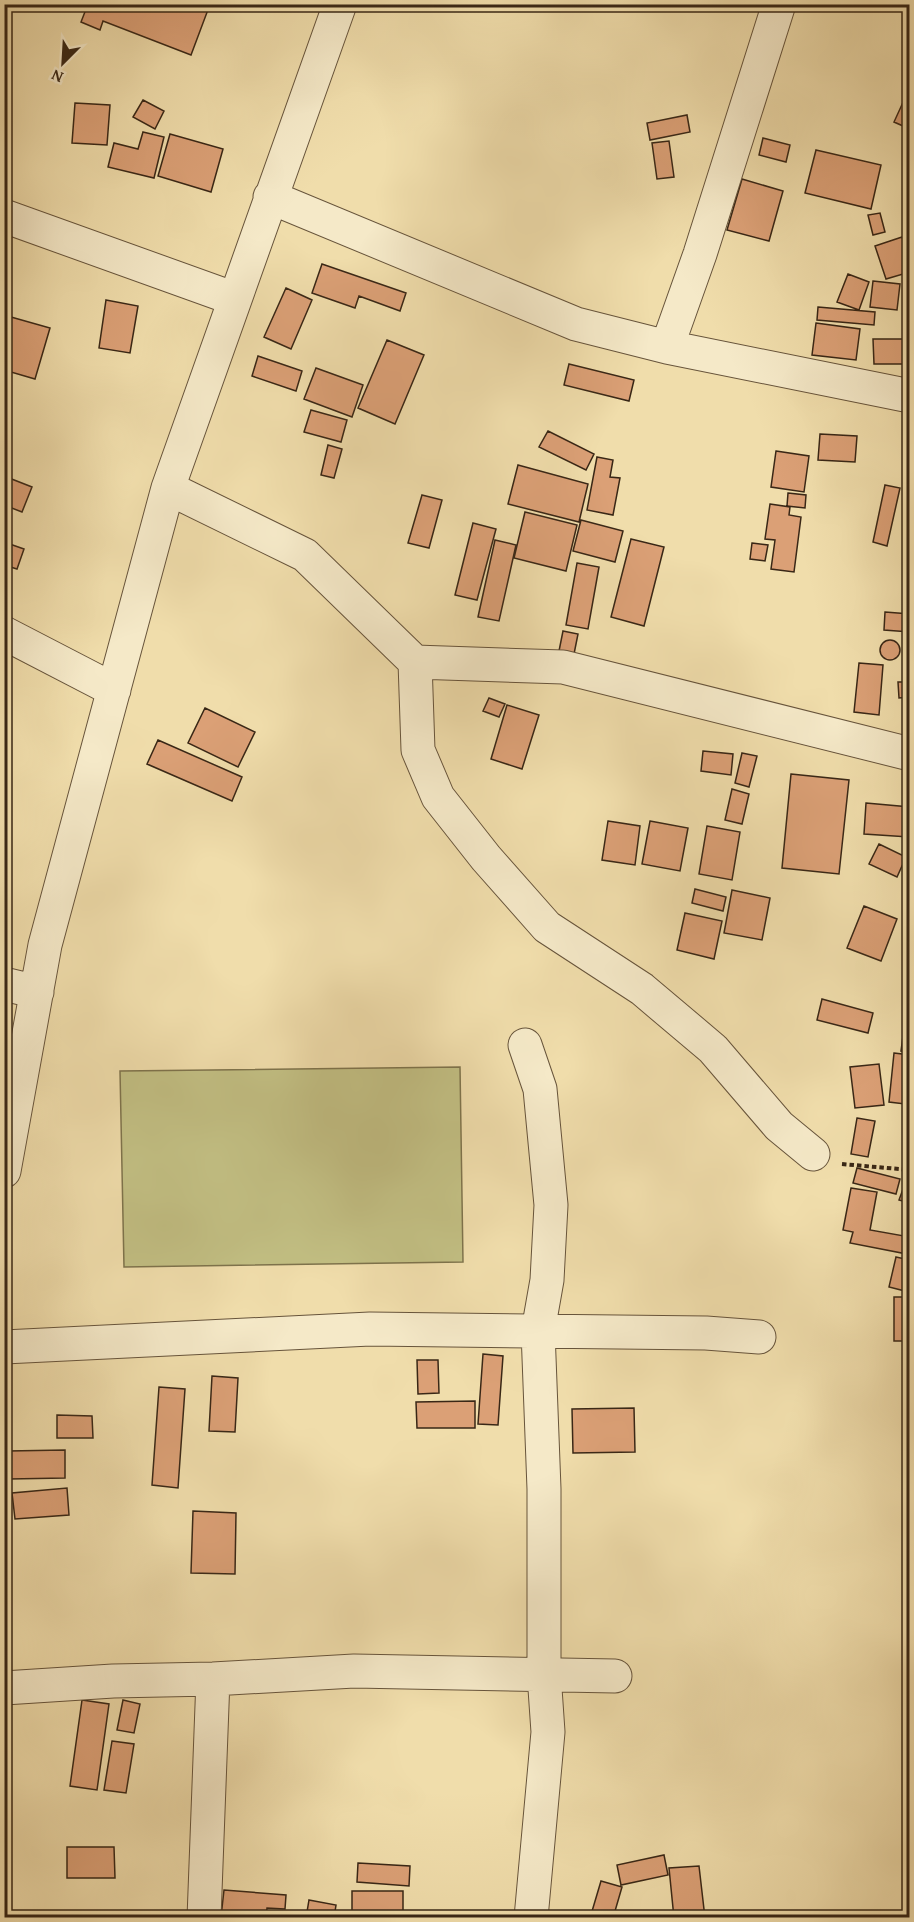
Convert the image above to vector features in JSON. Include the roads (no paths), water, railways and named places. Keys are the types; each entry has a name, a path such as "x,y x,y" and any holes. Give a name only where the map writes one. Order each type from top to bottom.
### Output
{"street":[{"path":"4,1171 45,945 168,488 340,4"},
{"path":"667,347 700,254 779,4"},
{"path":"270,197 576,324 667,347 909,396"},
{"path":"4,216 234,299"},
{"path":"168,488 305,555 415,662 563,667 909,754"},
{"path":"4,633 114,690"},
{"path":"415,662 418,750 438,797 486,858 546,927 642,989 713,1049 779,1126 813,1154"},
{"path":"4,984 37,992"},
{"path":"525,1045 540,1089 551,1205 547,1280 538,1331 544,1489 544,1674 548,1732 531,1917"},
{"path":"4,1347 370,1329 706,1333 759,1337"},
{"path":"4,1688 113,1681 213,1680 354,1671 615,1676"},
{"path":"204,1917 213,1680"}]}
